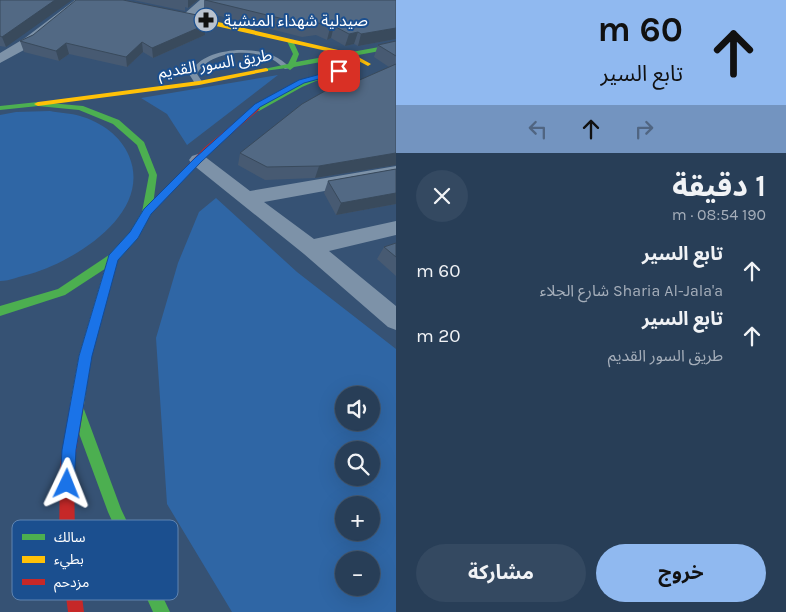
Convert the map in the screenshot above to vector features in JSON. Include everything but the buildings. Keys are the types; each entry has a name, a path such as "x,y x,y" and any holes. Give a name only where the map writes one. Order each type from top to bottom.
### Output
{"main road":[{"path":"103,0 188,16 351,55 368,64"},
{"path":"289,68 297,54 296,48 290,41"},
{"name":"طريق السور القديم","path":"38,104 199,83 289,68 396,46"},
{"path":"0,311 61,292 113,258 134,235 148,212 198,160 257,106 302,82 346,69 396,58"},
{"path":"0,108 38,104 80,108 116,122 141,144 153,175 148,212"},
{"path":"67,520 67,465 76,404 96,312 113,258"},
{"path":"76,404 107,495 118,520"},
{"path":"155,600 162,612"}],"street":[{"path":"0,59 30,41 82,0"},
{"path":"188,16 207,0"},
{"path":"198,160 311,248 396,320"},
{"path":"248,198 396,172"},
{"path":"311,248 396,228"}],"lane":[{"path":"199,83 193,74 195,66 204,60 224,53 249,51 263,53 276,58 289,68"}],"shaded area":[{"path":"278,75 187,145 167,114 141,98"},
{"path":"50,111 73,114 88,119 103,126 116,136 129,156 133,177 130,197 120,215 105,232 87,246 48,268 0,281 0,115 16,112"},
{"path":"216,198 297,272 396,349 396,612 232,612 167,504 156,338 178,263 199,212"}],"traffic: fast":[{"path":"290,41 296,54 290,68"},
{"path":"266,70 396,46"},
{"path":"256,109 299,85 326,75"},
{"path":"0,108 38,104 80,108 116,122 141,144 153,175 147,212 134,235 113,258 61,292 0,311"},
{"path":"77,409 119,520"},
{"path":"156,600 162,612"}],"traffic: slow":[{"path":"103,0 188,17 351,55 368,64"},
{"path":"38,104 199,83 266,70"},
{"path":"77,405 85,356 113,258"}],"traffic: jam":[{"path":"147,212 207,150 256,109"},
{"path":"67,520 67,465 77,405"},
{"path":"74,600 76,612"}],"place":[{"name":"صيدلية شهداء المنشية","path":"206,20"}],"route":[{"path":"67,484 69,450 85,356 96,312 113,258 134,235 148,212 198,160 257,106 281,91 302,82 339,71"}]}
